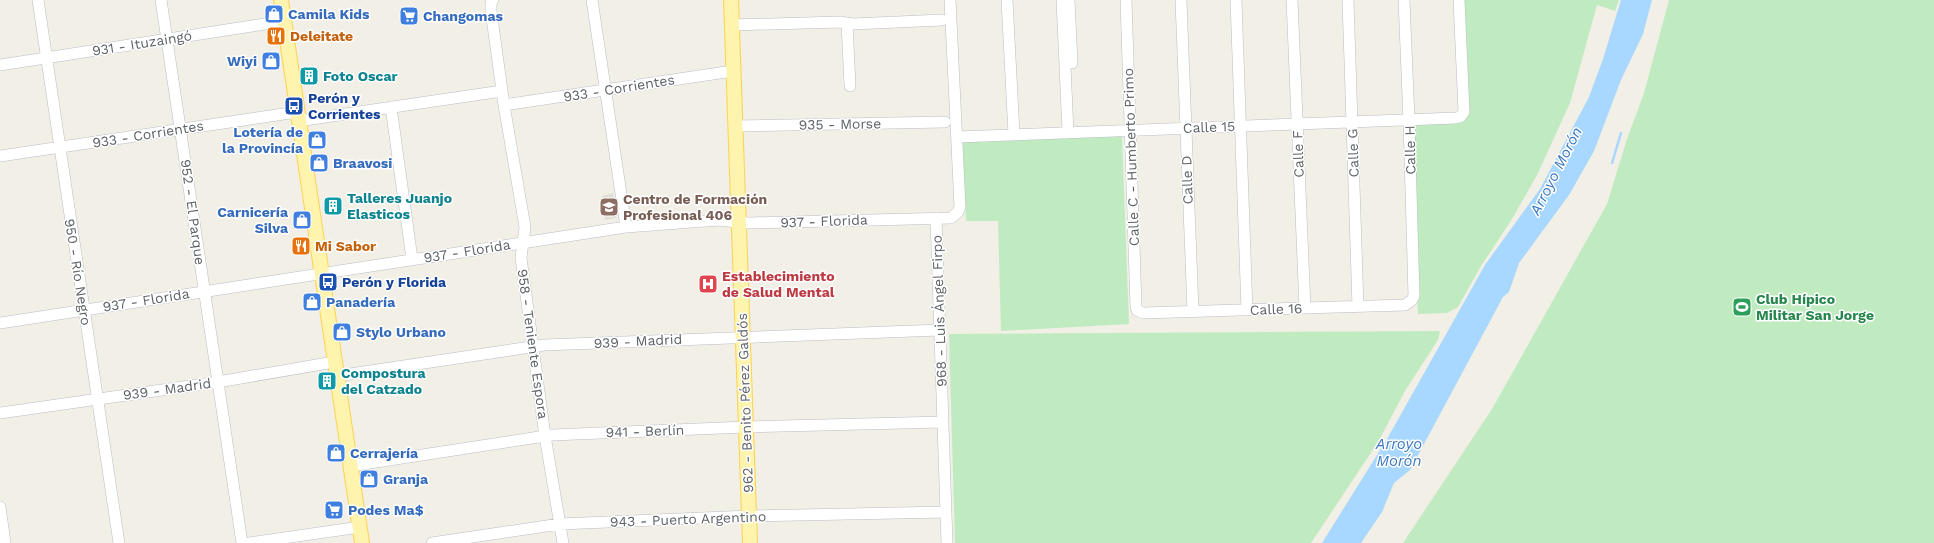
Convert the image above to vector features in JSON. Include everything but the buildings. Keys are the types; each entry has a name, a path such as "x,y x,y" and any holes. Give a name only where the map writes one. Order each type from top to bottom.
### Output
{"main road":[{"path":"281,0 297,116 323,274 334,362 362,543"},
{"name":"962 - Benito Pérez Galdós","path":"731,0 750,543"}],"street":[{"name":"950 - Río Negro","path":"38,0 120,543"},
{"name":"952 - El Parque","path":"161,0 242,543"},
{"path":"592,0 626,227"},
{"name":"968 - Luis Ángel Firpo","path":"947,543 936,218 951,218 958,212 960,207 950,0"},
{"path":"1008,0 1014,134"},
{"path":"1062,0 1071,132"},
{"path":"1070,0 1071,132"},
{"name":"Calle C - Humberto Primo","path":"1126,0 1136,307 1139,312"},
{"name":"Calle D","path":"1181,0 1193,311"},
{"path":"1236,0 1247,310"},
{"name":"Calle F","path":"1292,0 1304,308"},
{"name":"Calle G","path":"1348,0 1358,307"},
{"name":"Calle H","path":"1404,0 1414,296 1412,300"},
{"name":"Calle 15","path":"957,137 1460,117 1464,112 1459,0"},
{"name":"958 - Teniente Espora","path":"492,2 504,105 525,228 521,258 545,436 563,543"},
{"path":"732,25 942,20"},
{"name":"931 - Ituzaingó","path":"0,65 284,21"},
{"path":"847,23 850,86"},
{"name":"933 - Corrientes","path":"504,105 733,71"},
{"name":"933 - Corrientes","path":"0,156 181,128 391,108 502,91"},
{"path":"391,108 412,259"},
{"name":"935 - Morse","path":"736,126 945,122"},
{"name":"937 - Florida","path":"0,323 626,227 712,220 748,224 936,218"},
{"name":"Calle 16","path":"1139,312 1405,305 1412,300"},
{"name":"939 - Madrid","path":"337,376 533,347 743,336 940,330"},
{"name":"939 - Madrid","path":"0,414 98,398 218,382 334,362"},
{"name":"941 - Berlín","path":"350,466 545,436 746,427 943,422"},
{"path":"0,507 5,543"},
{"name":"943 - Puerto Argentino","path":"432,543 560,524 750,516 946,512"},
{"path":"249,543 360,527"}],"shaded area":[{"name":"Centro de Formación Profesional 406","path":"613,193 616,218 605,220 602,196"}],"green space":[{"path":"1463,0 1619,0 1615,11 1597,5 1570,103 1537,175 1512,219 1481,266 1458,307 1447,313 1418,314 1413,123 1461,120"},
{"name":"Club Hípico Militar San Jorge","path":"1669,0 1934,0 1934,543 1403,543 1492,409 1607,204 1627,139 1644,93"},
{"path":"1122,136 1129,324 1001,331 998,221 966,221 962,140"},
{"path":"1440,331 1438,340 1405,391 1378,442 1311,543 955,543 949,334"}],"water":[{"name":"Arroyo Morón","path":"1621,0 1652,0 1643,34 1621,80 1594,151 1569,195 1519,263 1509,292 1503,297 1410,470 1394,483 1382,512 1361,543 1322,543 1387,439 1485,265 1540,189 1589,97 1603,59"}],"waterway":[{"path":"1612,163 1621,133"}],"place":[{"name":"Camila Kids","path":"274,14"},
{"name":"Changomas","path":"409,16"},
{"name":"Deleitate","path":"276,36"},
{"name":"Wiyi","path":"271,61"},
{"name":"Foto Oscar","path":"309,76"},
{"name":"Perón y Corrientes","path":"294,106"},
{"name":"Lotería de la Provincía","path":"317,140"},
{"name":"Braavosi","path":"319,163"},
{"name":"Talleres Juanjo Elasticos","path":"333,206"},
{"name":"Centro de Formación Profesional 406","path":"609,207"},
{"name":"Carnicería Silva","path":"302,220"},
{"name":"Mi Sabor","path":"301,246"},
{"name":"Perón y Florida","path":"328,282"},
{"name":"Establecimiento de Salud Mental","path":"708,284"},
{"name":"Panadería","path":"312,302"},
{"name":"Club Hípico Militar San Jorge","path":"1742,307"},
{"name":"Stylo Urbano","path":"342,332"},
{"name":"Compostura del Catzado","path":"327,381"},
{"name":"Cerrajería","path":"336,453"},
{"name":"Granja","path":"369,479"},
{"name":"Podes Ma$","path":"334,510"}]}
